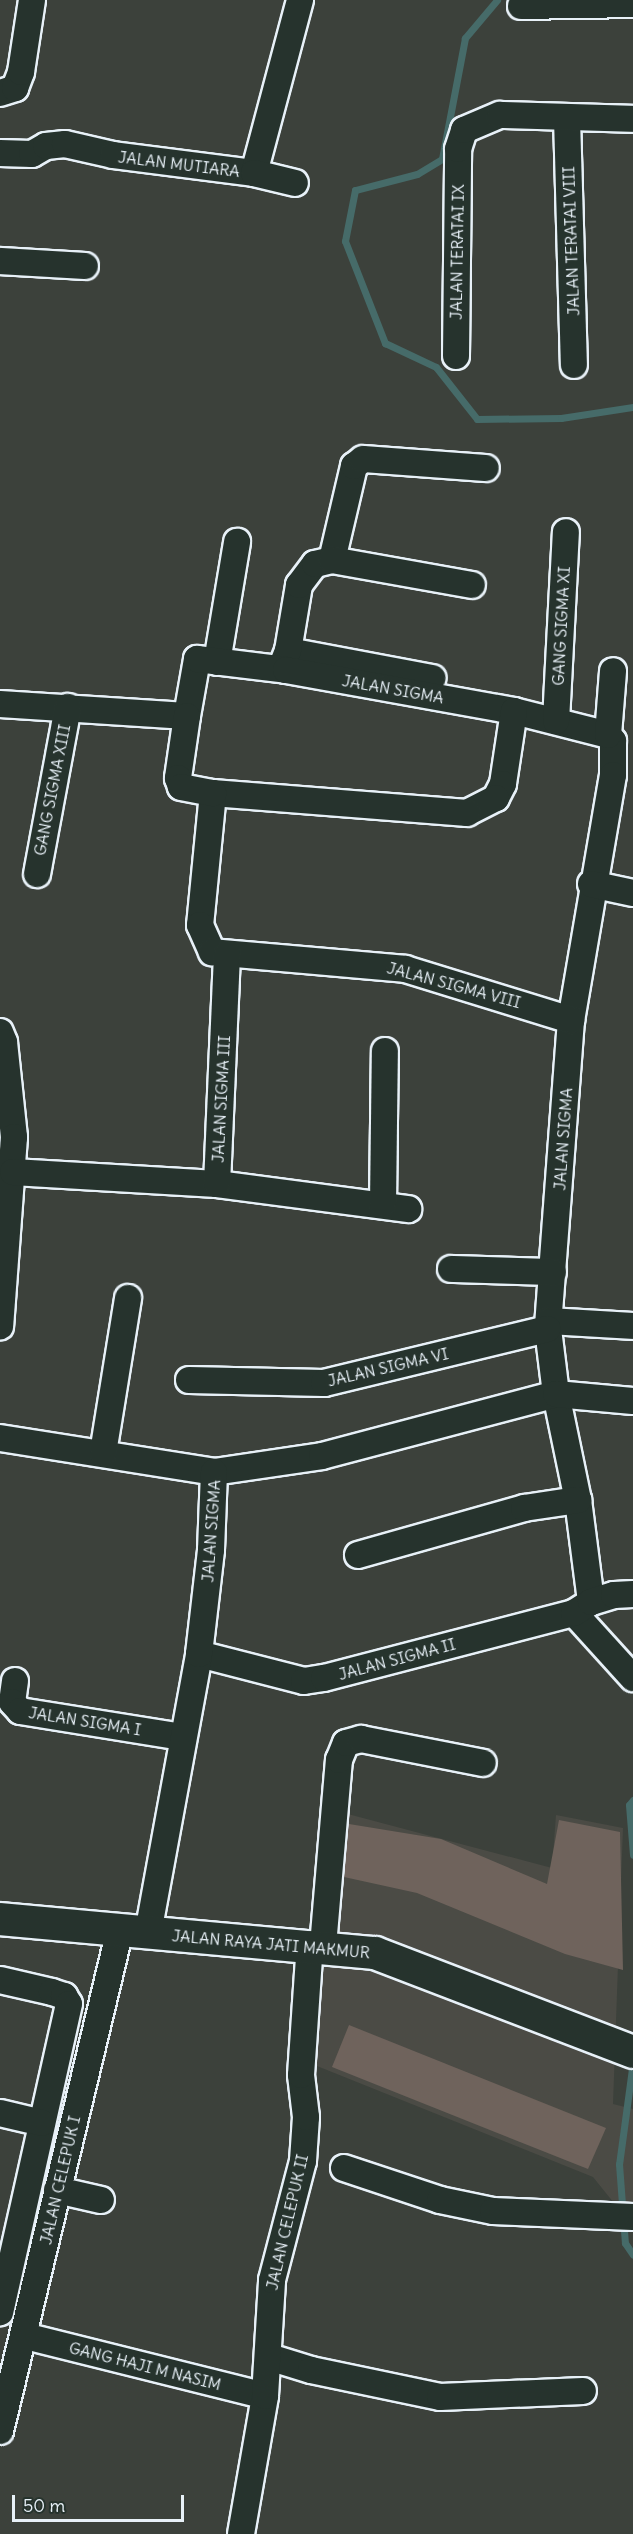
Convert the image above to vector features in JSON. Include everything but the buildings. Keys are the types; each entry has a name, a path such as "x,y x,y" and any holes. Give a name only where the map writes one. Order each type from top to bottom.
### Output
{"main road":[{"name":"JALAN RAYA JATI MAKMUR","path":"0,1919 316,1945 397,1959 621,2048"}],"street":[{"path":"0,93 15,88 21,72 32,0"},
{"name":"JALAN MUTIARA","path":"0,153 32,154 46,146 65,144 113,155 254,173 300,0"},
{"path":"521,6 633,4"},
{"name":"JALAN TERATAI IX","path":"456,356 458,149 464,130 500,115 567,118"},
{"path":"567,118 633,119"},
{"name":"JALAN TERATAI VIII","path":"567,118 574,365"},
{"path":"254,173 295,183"},
{"path":"0,261 85,266"},
{"path":"332,560 354,466 363,459 486,468"},
{"name":"GANG SIGMA XI","path":"556,721 566,532"},
{"path":"217,662 237,542"},
{"path":"432,678 287,660 303,574 315,564 332,560 472,585"},
{"name":"JALAN SIGMA","path":"134,1931 183,1737 199,1654 211,1550 214,1472 322,1456 556,1394 548,1325 571,1020 591,884 623,777 615,747 608,735 514,711 287,660 217,662 197,659 187,716"},
{"path":"608,735 613,671"},
{"path":"0,704 187,716 178,778 181,787 213,793 466,813 496,798 503,784 514,711"},
{"name":"GANG SIGMA XIII","path":"36,874 68,707"},
{"path":"213,793 200,924 212,952 227,954"},
{"path":"591,884 633,892"},
{"name":"JALAN SIGMA VIII","path":"227,954 405,969 571,1020"},
{"name":"JALAN SIGMA III","path":"13,1172 217,1184 227,954"},
{"path":"0,1032 8,1076 13,1172 0,1326"},
{"path":"383,1204 385,1051"},
{"path":"217,1184 408,1209"},
{"path":"451,1269 553,1272"},
{"path":"103,1453 128,1298"},
{"name":"JALAN SIGMA VI","path":"189,1380 324,1383 548,1325 633,1326"},
{"path":"633,1401 556,1394 578,1500 583,1607 633,1678"},
{"path":"0,1438 214,1472"},
{"path":"358,1555 524,1508 578,1500"},
{"name":"JALAN SIGMA II","path":"199,1654 304,1681 633,1594"},
{"name":"JALAN SIGMA I","path":"15,1681 12,1702 20,1711 183,1737"},
{"name":"JALAN CELEPUK II","path":"241,2534 265,2396 272,2280 303,2161 306,2117 301,2075 339,1760 346,1743 361,1739 483,1763"},
{"name":"JALAN CELEPUK I","path":"0,2431 25,2336 57,2190 134,1931"},
{"path":"0,1980 64,1996 69,2004 42,2123 7,2240 0,2312"},
{"path":"0,2113 42,2123"},
{"path":"344,2168 440,2200 492,2211 633,2217"},
{"path":"57,2190 101,2200"},
{"name":"GANG HAJI M NASIM","path":"25,2336 265,2396"},
{"path":"269,2357 311,2370 440,2397 583,2391"}],"shaded area":[{"path":"344,1813 552,1868 556,1815 623,1828 613,2104 633,2109 633,2213 622,2213 593,2177 312,2064 318,1980"}],"waterway":[{"path":"497,0 465,38 442,159 417,174 355,190 345,241 385,343 436,367 477,419 561,418 633,407"},
{"path":"633,1800 629,1805 633,1855"},
{"path":"633,2061 619,2164 625,2243 633,2255"}]}
